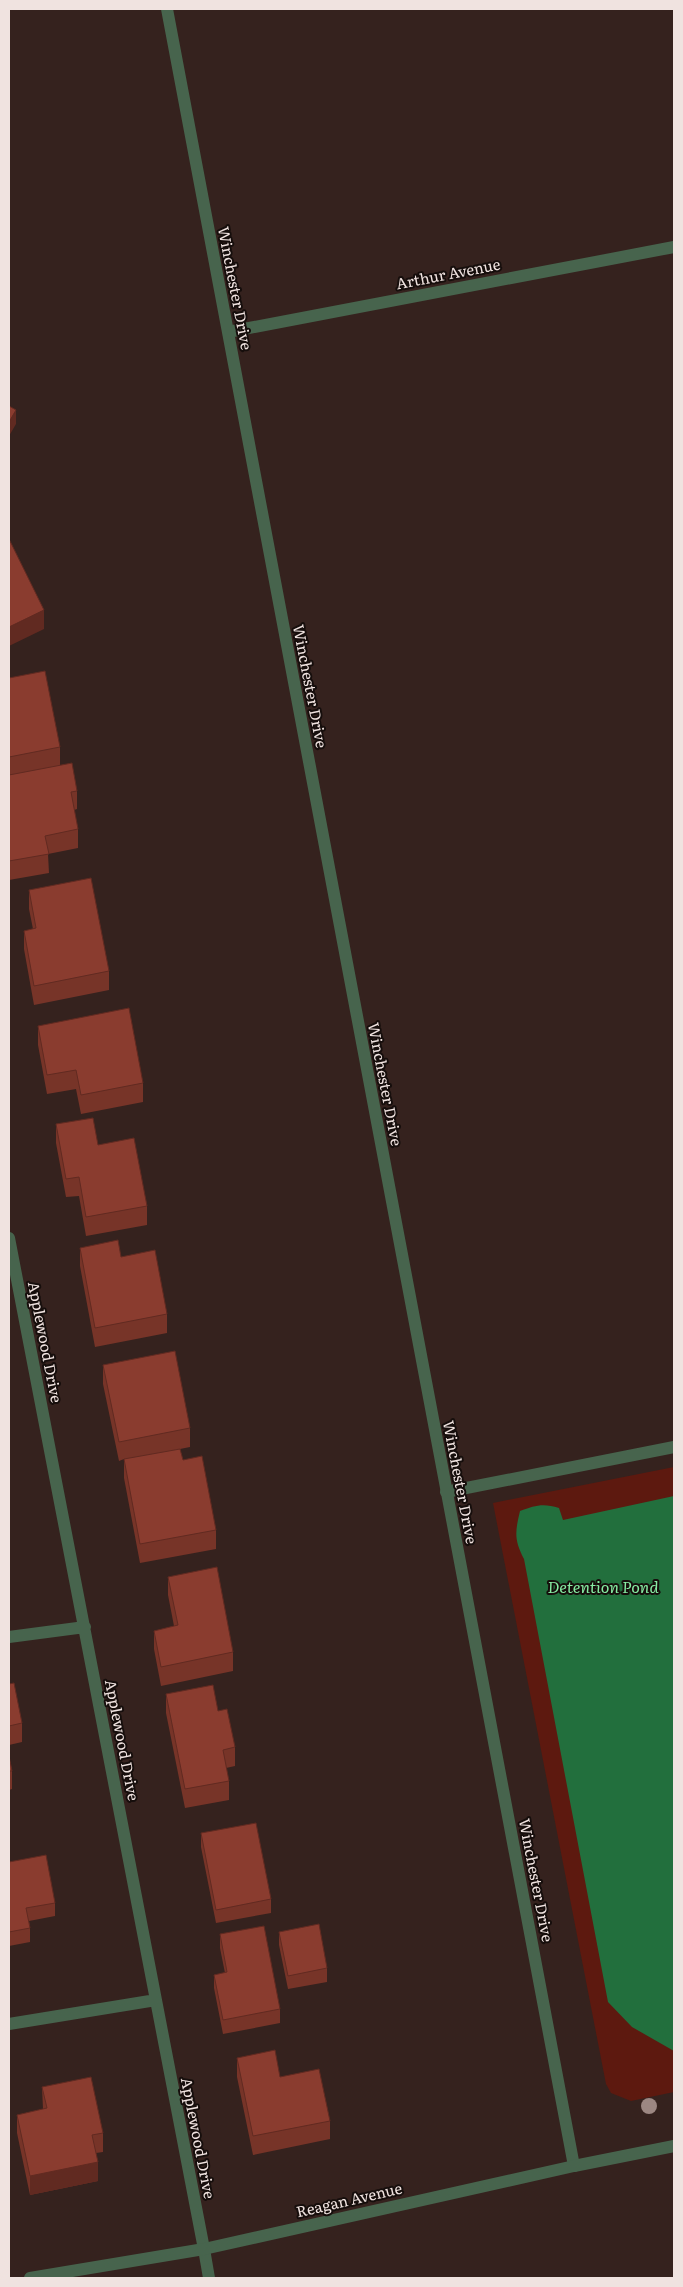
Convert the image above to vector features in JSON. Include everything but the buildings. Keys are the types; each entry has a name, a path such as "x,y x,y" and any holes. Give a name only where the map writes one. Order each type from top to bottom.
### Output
{"street":[{"name":"Winchester Drive","path":"167,9 574,2166"},
{"name":"Arthur Avenue","path":"228,332 674,247"},
{"name":"Applewood Drive","path":"9,1238 86,1627 209,2278"},
{"path":"446,1492 674,1447"},
{"path":"9,1637 86,1627"},
{"path":"9,2024 156,2000"},
{"name":"Reagan Avenue","path":"30,2278 204,2249 574,2166 674,2146"}],"shaded area":[{"name":"Detention Pond","path":"674,1467 674,2092 631,2101 611,2093 606,2084 493,1503"}],"water":[{"name":"Detention Pond","path":"674,1496 674,2051 632,2027 608,2002 524,1559 516,1536 520,1511 535,1506 544,1505 559,1508 563,1520"}]}
